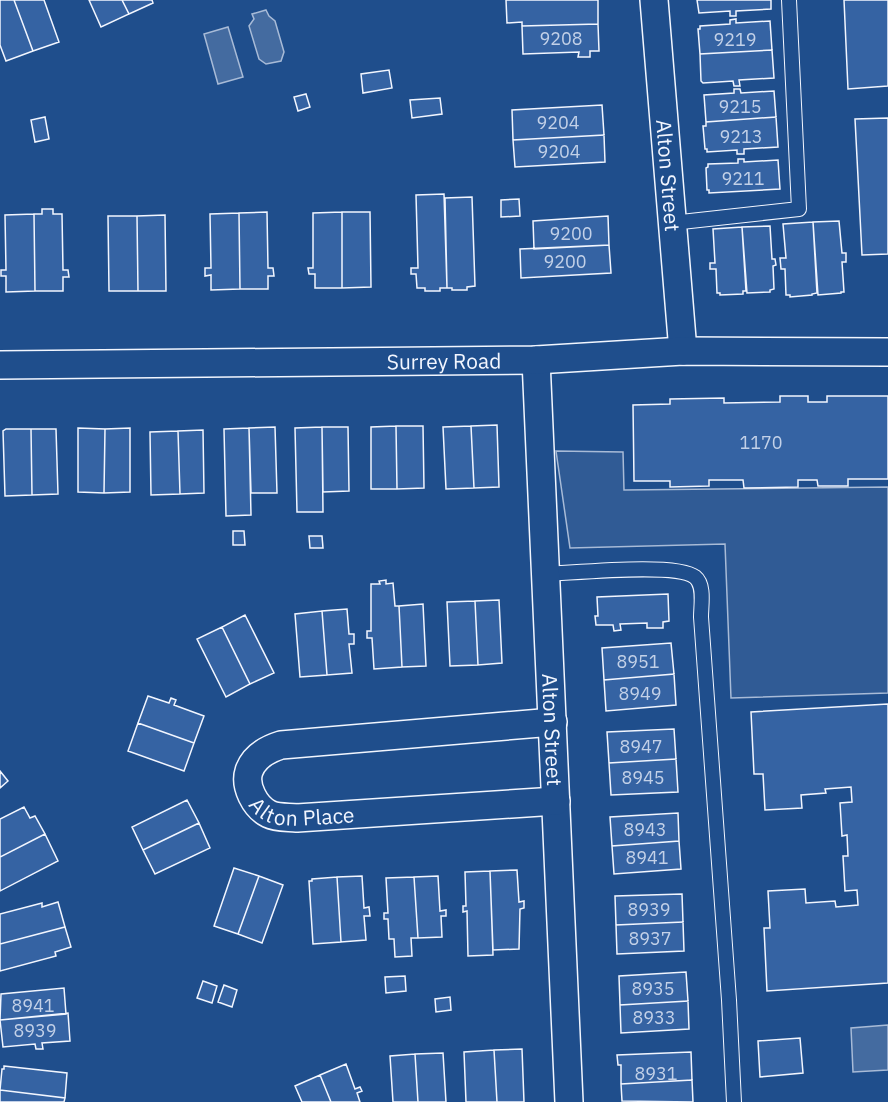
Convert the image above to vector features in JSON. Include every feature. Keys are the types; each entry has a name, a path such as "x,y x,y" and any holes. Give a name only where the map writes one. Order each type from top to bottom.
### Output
{"street":[{"name":"Alton Street","path":"654,0 683,351"},
{"name":"Surrey Road","path":"0,365 536,360 683,351 888,352"},
{"name":"Alton Street","path":"536,360 569,1102"},
{"name":"Alton Place","path":"553,722 281,745 269,749 256,759 249,772 251,795 258,807 271,815 288,817 556,801"}],"lane":[{"path":"672,224 799,209 789,0"},
{"path":"546,574 649,570 684,572 696,578 702,587 701,617 734,1102"}],"shaded area":[{"path":"266,10 275,21 284,52 281,61 266,64 259,59 249,26 254,19 252,14"},
{"path":"228,27 243,77 218,84 204,34"},
{"path":"556,451 623,452 624,490 888,487 888,693 731,698 725,544 570,548"},
{"path":"888,1025 888,1070 853,1072 851,1028"}],"building":[{"path":"0,0 14,0 33,51 6,61 0,45"},
{"path":"14,0 44,0 59,42 33,51"},
{"path":"89,0 122,0 129,14 101,27"},
{"path":"122,0 152,0 153,3 129,14"},
{"path":"506,0 598,0 598,24 522,26 522,22 507,23"},
{"path":"697,0 771,0 771,9 736,11 736,16 730,16 730,11 699,13"},
{"path":"844,0 888,0 888,86 848,89"},
{"path":"736,19 736,23 770,21 772,50 700,54 698,29 700,26 730,24 730,20"},
{"path":"598,24 599,51 590,51 590,57 578,57 579,52 523,54 522,26"},
{"path":"772,50 774,78 739,80 740,86 734,86 733,81 703,83 701,81 700,54"},
{"path":"389,70 392,88 363,93 361,74"},
{"path":"734,89 740,89 741,93 774,91 776,117 706,122 704,95 734,93"},
{"path":"306,94 310,107 298,111 294,97"},
{"path":"440,98 442,114 412,118 410,100"},
{"path":"602,105 604,135 513,140 512,110"},
{"path":"45,117 49,139 35,142 31,120"},
{"path":"776,117 778,147 744,149 744,154 737,154 737,150 707,152 705,149 703,126 706,126 706,122"},
{"path":"888,118 888,254 862,255 855,119"},
{"path":"604,135 605,162 515,167 513,140"},
{"path":"738,159 744,159 744,162 778,160 780,189 709,193 706,168 708,164 738,163"},
{"path":"444,194 447,288 440,288 440,291 425,291 425,288 417,288 416,274 411,274 411,268 418,268 416,195"},
{"path":"472,197 475,286 467,287 467,290 452,290 452,288 447,288 445,198"},
{"path":"519,199 520,216 501,217 501,200"},
{"path":"42,209 53,209 53,214 62,214 63,270 68,270 69,277 63,277 63,291 35,291 34,214 42,214"},
{"path":"267,212 268,268 273,268 274,276 268,276 268,289 240,289 239,213"},
{"path":"342,212 342,288 315,288 315,274 309,274 308,268 313,268 313,213"},
{"path":"342,212 370,212 371,287 342,288"},
{"path":"239,213 240,289 211,290 211,275 205,276 205,268 211,268 210,214"},
{"path":"34,214 35,291 6,292 6,276 1,276 1,270 6,270 5,215"},
{"path":"165,215 166,291 138,291 137,216"},
{"path":"108,216 137,216 138,291 109,291"},
{"path":"608,216 609,245 534,249 533,221"},
{"path":"839,221 842,253 846,253 846,262 842,262 844,292 818,295 813,222"},
{"path":"813,222 817,293 790,297 786,295 785,269 781,269 780,258 786,258 783,224"},
{"path":"770,226 772,259 775,259 776,265 773,266 774,289 770,292 747,293 742,227"},
{"path":"742,227 746,291 743,291 743,294 720,295 717,293 716,269 710,269 710,263 715,263 713,229"},
{"path":"609,245 611,273 521,278 520,249"},
{"path":"780,396 808,396 808,402 827,402 827,396 888,396 888,479 848,479 848,486 818,486 817,480 798,480 798,487 744,488 743,480 709,480 709,486 670,487 670,481 634,481 633,405 670,404 670,399 724,398 724,403 780,402"},
{"path":"497,425 499,487 474,488 471,426"},
{"path":"396,426 397,489 371,489 371,427"},
{"path":"396,426 423,426 424,488 397,489"},
{"path":"471,426 474,488 446,489 443,427"},
{"path":"275,427 277,493 251,493 249,428"},
{"path":"322,427 348,427 349,491 323,492"},
{"path":"322,427 323,512 297,512 295,428"},
{"path":"78,428 105,429 104,493 78,492"},
{"path":"130,428 130,492 104,493 105,429"},
{"path":"249,428 251,515 226,516 224,429"},
{"path":"31,429 32,495 5,496 3,431"},
{"path":"31,429 56,429 58,494 32,495"},
{"path":"203,430 204,493 180,494 178,431"},
{"path":"178,431 180,494 151,495 150,432"},
{"path":"233,531 244,531 245,545 233,545"},
{"path":"309,536 322,536 323,548 310,548"},
{"path":"386,580 386,584 393,583 395,606 399,606 402,667 374,669 372,638 367,638 367,631 371,631 371,584 380,584 379,581"},
{"path":"668,594 669,621 663,622 663,628 647,628 647,623 620,624 621,630 614,631 613,625 596,625 597,597"},
{"path":"499,600 502,663 478,665 475,601"},
{"path":"475,601 478,665 450,666 447,602"},
{"path":"423,604 426,666 402,667 399,606"},
{"path":"347,609 349,634 354,634 354,644 349,644 352,673 327,675 322,611"},
{"path":"322,611 327,675 300,677 295,614"},
{"path":"245,615 274,673 250,684 222,627"},
{"path":"222,627 250,684 226,697 197,639"},
{"path":"671,643 674,674 604,680 602,648"},
{"path":"674,674 676,705 606,711 604,680"},
{"path":"148,696 169,703 171,698 176,700 174,705 204,716 194,743 138,723"},
{"path":"888,704 888,983 767,991 764,928 770,928 768,891 805,889 806,903 835,901 836,907 858,905 857,890 845,891 843,856 848,856 847,835 842,836 840,803 852,802 851,787 825,789 826,793 801,795 802,808 765,810 763,774 754,774 751,712"},
{"path":"138,723 194,743 184,771 128,751"},
{"path":"674,729 676,759 609,763 607,732"},
{"path":"676,759 678,792 611,795 609,763"},
{"path":"0,771 8,781 0,788"},
{"path":"187,800 199,823 143,850 132,827"},
{"path":"24,807 30,818 35,816 45,834 0,857 0,819"},
{"path":"678,813 679,841 612,846 610,817"},
{"path":"199,823 210,848 155,874 143,850"},
{"path":"45,834 58,861 0,891 0,857"},
{"path":"679,841 681,869 614,874 612,846"},
{"path":"234,868 259,876 238,934 214,926"},
{"path":"517,870 519,902 524,901 524,908 520,909 519,949 493,950 490,871"},
{"path":"490,871 493,955 468,956 467,911 463,912 463,906 466,906 465,872"},
{"path":"259,876 283,885 262,943 238,934"},
{"path":"362,876 364,908 369,907 370,916 364,916 366,940 341,942 337,877"},
{"path":"438,876 440,911 446,910 446,916 441,916 442,937 418,938 414,877"},
{"path":"337,877 341,942 313,944 309,881"},
{"path":"414,877 418,938 411,938 412,956 395,957 394,939 389,939 388,919 384,919 384,913 388,913 386,878"},
{"path":"682,894 683,922 616,925 615,896"},
{"path":"58,902 65,927 0,944 0,914 42,903 42,907"},
{"path":"683,922 684,951 617,954 616,925"},
{"path":"65,927 71,947 55,952 56,956 0,971 0,944"},
{"path":"686,972 688,1001 620,1005 619,976"},
{"path":"405,976 406,991 386,993 385,977"},
{"path":"203,981 217,986 212,1003 197,998"},
{"path":"224,985 237,990 232,1007 218,1002"},
{"path":"64,988 66,1014 0,1020 1,994"},
{"path":"450,997 451,1010 436,1012 435,999"},
{"path":"688,1001 689,1029 621,1033 620,1005"},
{"path":"68,1013 70,1041 42,1043 43,1049 36,1049 35,1044 3,1047 0,1020"},
{"path":"800,1038 803,1073 760,1077 758,1041"},
{"path":"522,1049 524,1102 497,1102 494,1050"},
{"path":"494,1050 497,1102 466,1102 464,1052"},
{"path":"691,1052 692,1080 621,1084 621,1065 618,1065 617,1055"},
{"path":"443,1053 446,1102 418,1102 415,1054"},
{"path":"415,1054 418,1102 393,1102 390,1056"},
{"path":"346,1064 355,1089 360,1087 362,1091 357,1093 360,1102 331,1102 320,1075"},
{"path":"4,1066 67,1073 65,1098 0,1090"},
{"path":"320,1075 331,1102 302,1102 295,1086"},
{"path":"692,1080 693,1102 622,1101 621,1084"},
{"path":"0,1090 65,1098 64,1102 0,1102"}]}
